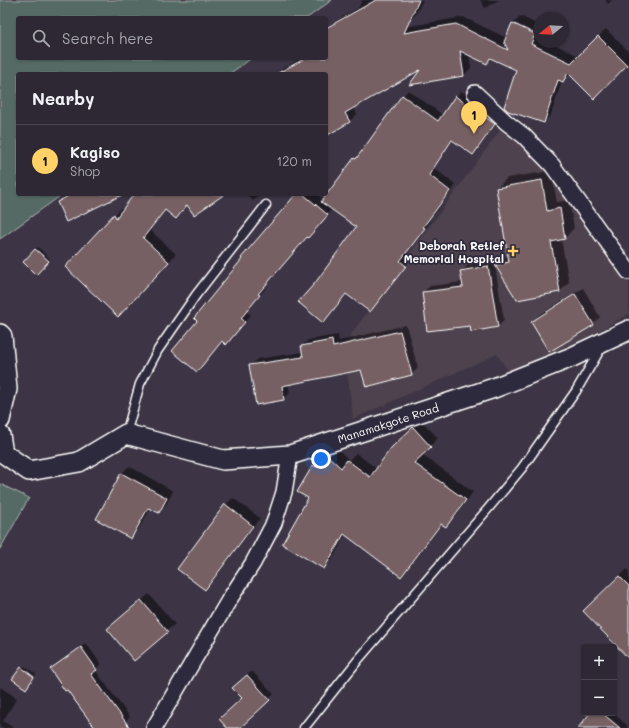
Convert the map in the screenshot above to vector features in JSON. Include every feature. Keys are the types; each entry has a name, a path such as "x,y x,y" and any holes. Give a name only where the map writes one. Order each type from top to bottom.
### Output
{"street":[{"path":"475,93 506,122 524,136 552,165 629,272"},
{"name":"Manamakgote Road","path":"126,434 223,460 290,455 494,388 572,357 629,330"},
{"path":"0,334 2,336 7,390 0,420"},
{"path":"0,435 3,453 29,471 79,462 126,434"},
{"path":"154,728 229,600 253,563 274,523 284,492 290,455"}],"lane":[{"path":"126,434 140,384 158,350 196,295 266,205"},
{"path":"304,728 358,660 522,468 576,391 606,340"}],"shaded area":[{"name":"Deborah Retief Memorial Hospital","path":"506,122 524,136 629,272 629,314 552,357 509,372 497,354 353,419 344,344"}],"green space":[{"path":"0,0 332,0 310,16 16,16 16,60 249,60 232,72 16,72 16,196 60,196 0,239"},
{"path":"0,484 29,498 0,549"}],"building":[{"path":"376,0 419,0 404,33 456,24 508,50 504,42 512,23 533,33 531,44 533,45 533,48 539,48 571,63 598,36 627,65 594,99 568,73 563,82 558,80 544,123 508,111 504,107 516,70 490,58 487,64 460,51 464,76 409,85 420,70 345,113 350,122 328,135 328,72 280,72 302,60 328,60 328,27"},
{"path":"402,95 438,121 455,96 495,124 473,155 452,140 429,175 450,191 400,261 406,266 370,312 346,294 323,323 298,302 315,283 356,227 321,202 326,196 328,196 328,193 354,158 356,159"},
{"path":"542,180 547,211 560,208 565,239 551,242 560,292 517,300 495,265 509,262 496,188"},
{"path":"68,196 120,196 66,222 57,202"},
{"path":"132,196 222,196 194,215 187,205 176,219 165,210 143,238 169,262 118,317 65,267 114,214 116,218"},
{"path":"294,196 305,196 328,215 258,294 260,295 241,318 245,322 226,345 222,341 197,372 172,351 197,321 194,318 242,259 241,258"},
{"path":"35,249 49,261 36,275 23,262"},
{"path":"488,266 498,327 471,332 470,326 427,331 422,292 463,287 460,271"},
{"path":"575,294 594,325 549,352 531,322"},
{"path":"400,331 412,375 366,387 361,370 282,386 284,400 256,405 249,365 303,357 301,346 332,340 333,347"},
{"path":"413,427 431,447 414,463 466,500 446,527 441,524 401,577 344,534 324,569 282,544 308,498 297,492 313,465 316,467 327,455 341,468 347,460 370,477 391,448"},
{"path":"121,473 167,498 159,513 148,508 131,539 96,519"},
{"path":"225,504 253,526 205,590 177,569"},
{"path":"619,576 629,586 629,659 617,646 617,644 615,644 583,611"},
{"path":"141,600 168,632 134,661 107,629"},
{"path":"81,647 97,670 91,674 130,728 95,728 67,690 65,691 50,669"},
{"path":"21,667 34,677 26,689 12,679"},
{"path":"247,675 270,700 240,728 227,728 219,719 242,698 232,688"},
{"path":"588,716 606,716 620,728 578,728"}],"place":[{"name":"Kagiso","path":"474,134"},
{"name":"Deborah Retief Memorial Hospital","path":"513,251"}]}
